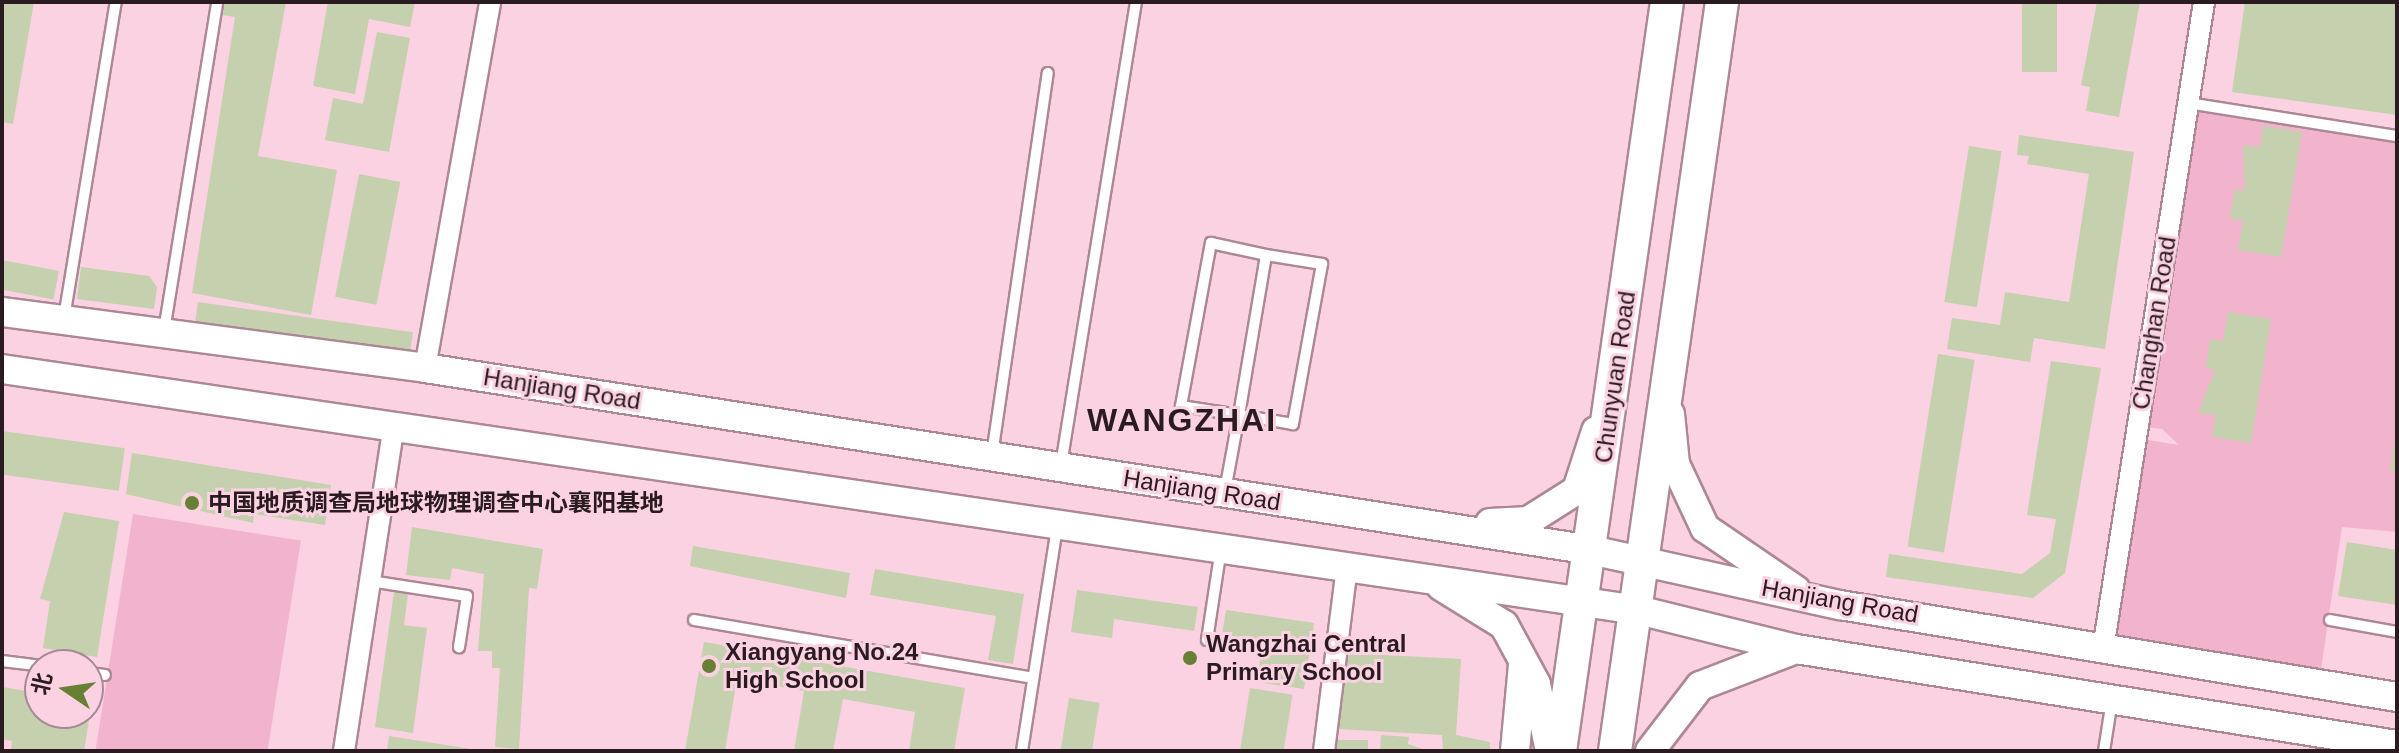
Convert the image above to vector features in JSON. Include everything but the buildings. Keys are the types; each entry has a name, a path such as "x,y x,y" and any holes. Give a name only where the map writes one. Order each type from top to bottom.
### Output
{"main road":[{"name":"Chunyuan Road","path":"1560,751 1584,602 1667,2"},
{"path":"1615,751 1638,610 1722,2"},
{"name":"Hanjiang Road","path":"2,312 425,368 1591,550 1810,599 2104,643 2397,697"},
{"path":"2,369 1638,610 1796,649 2397,745"},
{"path":"1434,526 1528,521 1577,490 1615,373"},
{"path":"1668,394 1675,464 1705,528 1810,599"},
{"path":"1430,579 1504,625 1536,684 1550,751"},
{"path":"1650,751 1700,686 1796,649"},
{"path":"1515,751 1523,661"}],"street":[{"path":"425,368 490,2"},
{"name":"Changhan Road","path":"2104,643 2204,2"},
{"path":"344,751 394,425"},
{"path":"1324,751 1347,566"}],"lane":[{"path":"63,320 116,2"},
{"path":"163,333 217,2"},
{"path":"1060,467 1136,2"},
{"path":"992,457 1048,73"},
{"path":"2188,103 2397,136"},
{"path":"1211,243 1266,255 1322,264 1293,424 1181,406 1211,243"},
{"path":"1225,493 1266,255"},
{"path":"1022,751 1057,523"},
{"path":"1207,640 1221,547"},
{"path":"370,581 467,596 459,647"},
{"path":"694,620 1033,678"},
{"path":"2330,620 2397,632"},
{"path":"2,661 24,664"},
{"path":"2104,751 2112,698"}],"shaded area":[{"path":"2188,103 2397,136 2397,532 2342,527 2319,683 2104,643 2136,438 2179,445 2162,429 2138,426"},
{"path":"133,514 301,541 268,751 95,751 99,729 104,729 104,697"}],"place":[{"name":"中国地质调查局地球物理调查中心襄阳基地","path":"192,503"},
{"name":"Wangzhai Central Primary School","path":"1190,658"},
{"name":"Xiangyang No.24 High School","path":"709,666"}],"district":[{"name":"WANGZHAI","path":"1182,420"}]}
